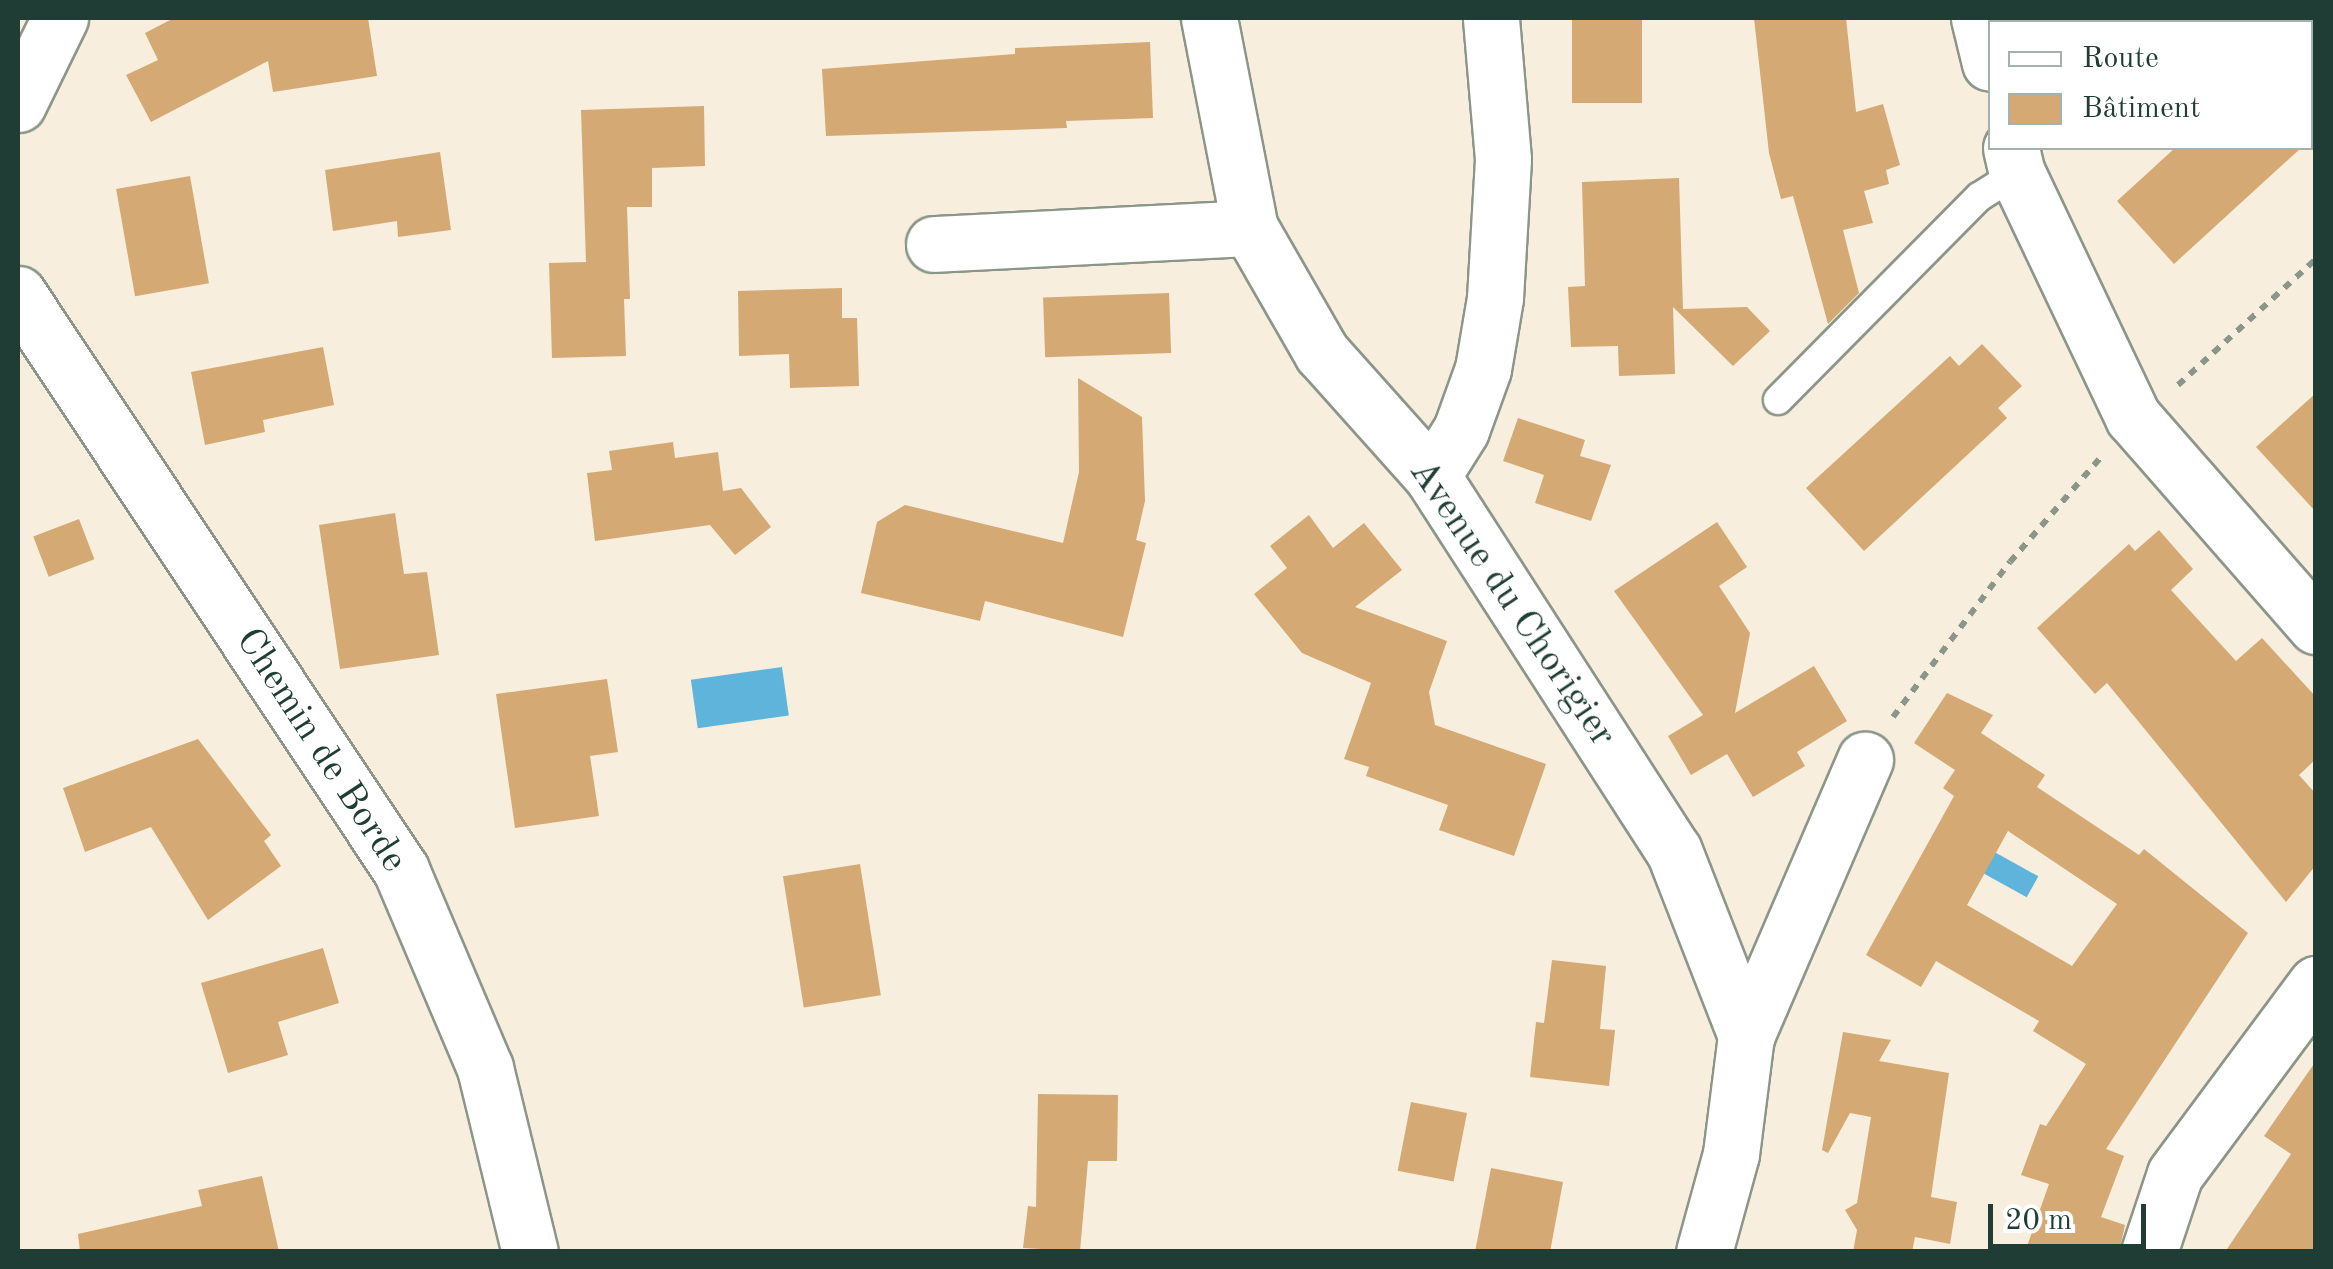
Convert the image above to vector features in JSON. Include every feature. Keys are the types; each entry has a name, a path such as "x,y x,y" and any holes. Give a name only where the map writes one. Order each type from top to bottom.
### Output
{"street":[{"path":"18,104 60,18"},
{"name":"Avenue du Chorigier","path":"1208,18 1250,228 1322,353 1432,476 1674,851 1746,1036"},
{"path":"1432,476 1461,430 1484,369 1495,298 1503,159 1490,18"},
{"path":"1980,18 1988,54"},
{"path":"2025,156 2133,417 2316,626"},
{"path":"934,244 1250,228"},
{"name":"Chemin de Borde","path":"18,294 401,870 485,1068 530,1252"},
{"path":"1704,1252 1731,1154 1746,1036 1866,760"},
{"path":"2149,1252 2175,1174 2316,984"}],"lane":[{"path":"1778,400 1980,196 2025,156"}],"path":[{"path":"1866,760 1912,689 2010,562 2133,417 2186,380 2316,258"}],"water":[{"path":"782,667 789,716 698,728 691,680"},
{"path":"1971,839 2038,876 2027,897 1959,860"}],"building":[{"path":"174,18 368,18 377,76 273,92 268,61 151,122 126,75 158,60 145,33"},
{"path":"1572,18 1642,18 1642,103 1572,103"},
{"path":"1754,18 1846,18 1856,112 1883,104 1900,165 1886,170 1889,184 1864,191 1873,223 1843,230 1859,293 1828,324 1793,196 1781,199 1769,153"},
{"path":"1150,42 1153,118 1066,121 1067,128 826,136 822,69 1015,54 1015,48"},
{"path":"704,106 705,166 652,168 652,207 627,207 630,299 624,299 626,356 552,358 549,263 586,262 581,110"},
{"path":"2173,150 2299,150 2174,264 2117,201"},
{"path":"440,152 451,230 398,237 397,221 333,231 325,170"},
{"path":"190,176 209,283 135,296 116,189"},
{"path":"1679,178 1683,309 1747,307 1770,331 1733,366 1673,307 1675,374 1619,376 1618,346 1571,347 1568,287 1585,286 1582,182"},
{"path":"842,288 842,318 857,318 859,386 790,388 789,354 739,356 738,291"},
{"path":"1169,293 1171,353 1045,357 1043,297"},
{"path":"1982,344 2022,386 1998,408 2007,418 1864,551 1806,488 1950,356 1959,366"},
{"path":"323,347 334,405 263,420 265,432 205,445 191,372"},
{"path":"1078,378 1142,417 1145,501 1136,540 1146,543 1123,637 985,601 980,621 861,593 877,522 905,505 1063,543 1079,472"},
{"path":"2316,393 2316,512 2256,447"},
{"path":"1518,418 1585,440 1580,456 1611,465 1591,521 1535,503 1544,475 1503,461"},
{"path":"673,442 675,458 718,452 723,491 741,488 771,527 735,555 710,525 595,541 587,473 612,470 609,451"},
{"path":"395,513 404,574 427,572 439,655 340,669 319,525"},
{"path":"1309,515 1333,548 1364,523 1402,570 1355,607 1447,641 1429,692 1435,725 1546,764 1514,856 1439,830 1448,805 1366,776 1369,767 1344,759 1371,683 1302,653 1254,594 1287,568 1270,546"},
{"path":"79,519 94,559 49,577 33,537"},
{"path":"1717,522 1747,567 1719,586 1750,633 1735,713 1814,666 1847,721 1797,752 1805,766 1753,797 1727,754 1691,775 1668,736 1703,715 1614,591"},
{"path":"2159,530 2193,569 2171,590 2236,661 2262,638 2316,697 2316,759 2299,775 2316,794 2316,865 2286,902 2107,683 2095,694 2037,628 2129,544 2135,551"},
{"path":"607,679 618,752 590,756 599,816 515,828 496,694"},
{"path":"1947,693 1993,715 1981,733 2045,775 2037,787 2139,855 2144,849 2248,933 2106,1149 2124,1156 2101,1217 2125,1225 2119,1252 2025,1252 2049,1184 2021,1175 2040,1124 2046,1126 2086,1064 2033,1031 2039,1021 1936,961 1921,987 1866,955 1954,796 1943,788 1955,770 1914,743","holes":["2008,831 2117,904 2072,966 1967,905"]},
{"path":"198,739 271,835 264,841 281,866 208,920 151,827 85,852 63,788"},
{"path":"860,864 881,995 804,1008 783,876"},
{"path":"323,948 339,1003 278,1022 288,1055 228,1073 201,983"},
{"path":"1552,960 1606,966 1600,1029 1615,1030 1609,1086 1530,1077 1536,1022 1544,1023"},
{"path":"1843,1032 1891,1040 1879,1061 1949,1073 1931,1197 1957,1202 1950,1244 1915,1237 1912,1252 1853,1252 1857,1230 1845,1210 1857,1203 1871,1117 1850,1113 1828,1153 1822,1150"},
{"path":"2316,1061 2316,1252 2225,1252 2291,1154 2264,1136"},
{"path":"1038,1094 1118,1095 1117,1161 1088,1161 1080,1251 1023,1248 1028,1206 1036,1207"},
{"path":"1411,1102 1467,1113 1454,1182 1398,1171"},
{"path":"1491,1168 1563,1182 1550,1252 1475,1252"},
{"path":"262,1176 279,1252 80,1252 78,1234 202,1206 198,1190"}]}
